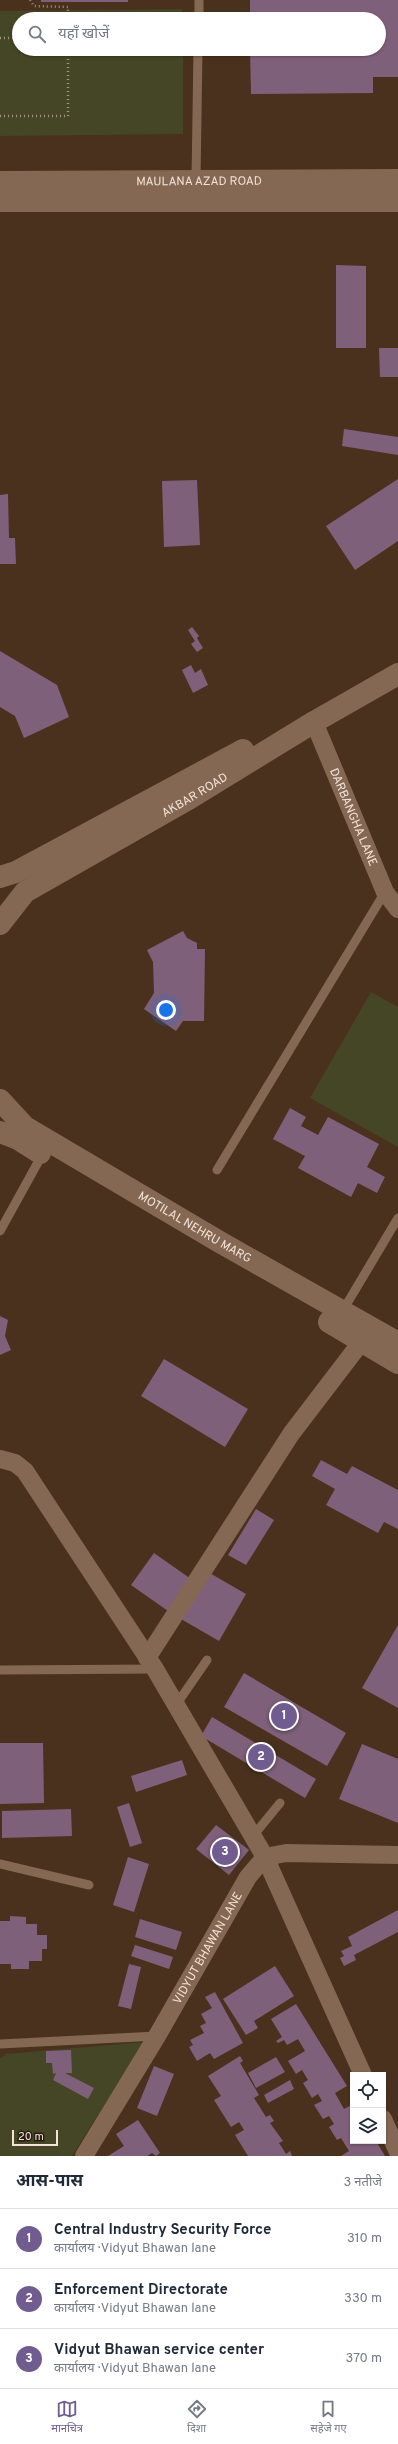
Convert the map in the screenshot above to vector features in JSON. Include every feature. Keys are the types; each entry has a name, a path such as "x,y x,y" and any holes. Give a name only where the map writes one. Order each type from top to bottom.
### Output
{"main road":[{"name":"MAULANA AZAD ROAD","path":"0,182 398,180"},
{"name":"MAULANA AZAD ROAD","path":"0,201 398,201"},
{"name":"AKBAR ROAD","path":"0,877 44,858 242,750 398,658"},
{"name":"AKBAR ROAD","path":"0,924 25,892 185,801 314,722 398,674"},
{"name":"MOTILAL NEHRU MARG","path":"0,1100 25,1127 338,1319 362,1341 398,1363"},
{"name":"MOTILAL NEHRU MARG","path":"0,1132 18,1139 42,1155 338,1319 398,1343"}],"street":[{"name":"DARBANGHA LANE","path":"314,722 385,892 398,909"},
{"path":"151,1663 291,1434 362,1341"},
{"path":"0,1459 15,1462 25,1471 151,1663 176,1705 265,1857 362,2072"},
{"path":"265,1857 286,1853 398,1855"},
{"name":"VIDYUT BHAWAN LANE","path":"84,2156 157,2036 248,1878 265,1857"},
{"path":"386,2126 398,2152"}],"lane":[{"path":"199,0 199,12"},
{"path":"196,180 198,56"},
{"path":"217,1170 385,892"},
{"path":"0,1231 42,1155"},
{"path":"338,1319 398,1218"},
{"path":"176,1705 207,1660"},
{"path":"0,1670 151,1663"},
{"path":"253,1836 280,1803"},
{"path":"0,1864 89,1885"},
{"path":"0,2044 157,2036"}],"path":[{"path":"30,0 34,6 68,7 68,12"},
{"path":"0,38 12,38"},
{"path":"0,116 68,116 68,56"}],"green space":[{"path":"182,9 182,12 12,12 12,56 183,56 183,134 0,136 0,11"},
{"path":"371,992 398,1007 398,1147 310,1098"},
{"path":"144,2042 72,2156 0,2156 0,2058 6,2054"}],"building":[{"path":"41,0 128,0 128,2 41,2"},
{"path":"250,0 398,0 398,77 373,77 373,93 251,94 250,56 386,56 386,12 250,12"},
{"path":"336,265 366,266 366,348 336,348"},
{"path":"379,348 398,348 398,377 380,377"},
{"path":"344,429 398,437 398,455 342,446"},
{"path":"398,479 398,541 355,570 326,526"},
{"path":"197,480 200,545 164,547 162,481"},
{"path":"8,494 9,538 15,538 16,564 0,564 0,495"},
{"path":"192,627 199,636 197,638 203,648 197,652 191,644 195,641 188,630"},
{"path":"0,651 57,685 69,717 24,738 15,716 0,707"},
{"path":"191,665 195,673 201,669 208,685 193,693 182,670"},
{"path":"183,931 187,938 197,943 197,949 205,949 204,1021 183,1021 176,1031 144,1009 154,993 153,962 147,950"},
{"path":"290,1108 306,1117 301,1126 318,1135 328,1117 379,1144 367,1167 385,1177 377,1193 358,1183 351,1197 298,1168 305,1156 273,1139"},
{"path":"0,1316 8,1320 5,1336 11,1350 0,1355"},
{"path":"164,1359 248,1409 225,1447 141,1396"},
{"path":"321,1460 347,1474 352,1466 398,1490 398,1529 384,1522 378,1533 326,1505 335,1489 312,1476"},
{"path":"256,1509 274,1520 246,1565 228,1555"},
{"path":"154,1553 191,1579 168,1611 131,1585"},
{"path":"208,1572 246,1594 219,1641 181,1619"},
{"path":"398,1625 398,1708 362,1688"},
{"path":"244,1673 346,1733 327,1766 224,1707"},
{"path":"212,1717 316,1779 305,1798 201,1736"},
{"path":"0,1743 43,1743 44,1803 0,1804"},
{"path":"362,1744 398,1759 398,1823 339,1799"},
{"path":"182,1760 187,1775 136,1792 131,1776"},
{"path":"129,1803 142,1843 130,1847 117,1807"},
{"path":"71,1809 72,1836 2,1838 2,1811"},
{"path":"216,1825 249,1850 229,1875 196,1849"},
{"path":"128,1857 149,1864 134,1912 113,1905"},
{"path":"398,1910 398,1932 354,1955 356,1960 344,1966 340,1958 344,1956 341,1951 352,1946 348,1937"},
{"path":"10,1916 26,1917 26,1924 37,1924 37,1935 47,1935 47,1949 42,1949 42,1961 29,1961 29,1969 11,1969 11,1964 0,1964 0,1921 10,1921"},
{"path":"140,1919 182,1932 176,1950 135,1937"},
{"path":"135,1945 173,1957 169,1969 131,1956"},
{"path":"129,1964 141,1967 131,2009 118,2006"},
{"path":"275,1966 294,1996 254,2021 258,2028 246,2035 223,1999"},
{"path":"215,1992 243,2043 214,2059 210,2053 197,2061 189,2047 193,2045 190,2040 204,2033 200,2026 206,2023 201,2014 212,2008 205,1997"},
{"path":"296,2004 347,2086 335,2093 344,2109 350,2106 350,2144 378,2144 385,2156 341,2156 349,2151 341,2138 337,2140 329,2127 334,2124 329,2116 323,2119 314,2105 322,2101 318,2094 312,2098 303,2083 308,2080 302,2070 296,2074 288,2061 305,2051 298,2039 287,2045 284,2040 278,2043 276,2041 282,2037 271,2019"},
{"path":"71,2050 72,2073 65,2073 94,2088 88,2099 53,2080 56,2073 53,2074 52,2063 46,2063 46,2051"},
{"path":"240,2056 243,2061 240,2063 259,2095 254,2098 266,2117 270,2115 274,2121 270,2123 283,2141 279,2143 286,2154 290,2151 292,2156 248,2156 235,2135 244,2130 239,2122 231,2127 214,2100 221,2096 208,2076"},
{"path":"276,2057 285,2072 256,2088 248,2073"},
{"path":"154,2066 174,2074 157,2116 137,2108"},
{"path":"290,2080 294,2089 268,2103 264,2095"},
{"path":"138,2120 160,2153 156,2156 152,2153 147,2156 108,2156 124,2146 116,2134"}],"place":[{"name":"Central Industry Security Force","path":"284,1716"},
{"name":"Enforcement Directorate","path":"261,1757"},
{"name":"Vidyut Bhawan service center","path":"225,1852"}]}
